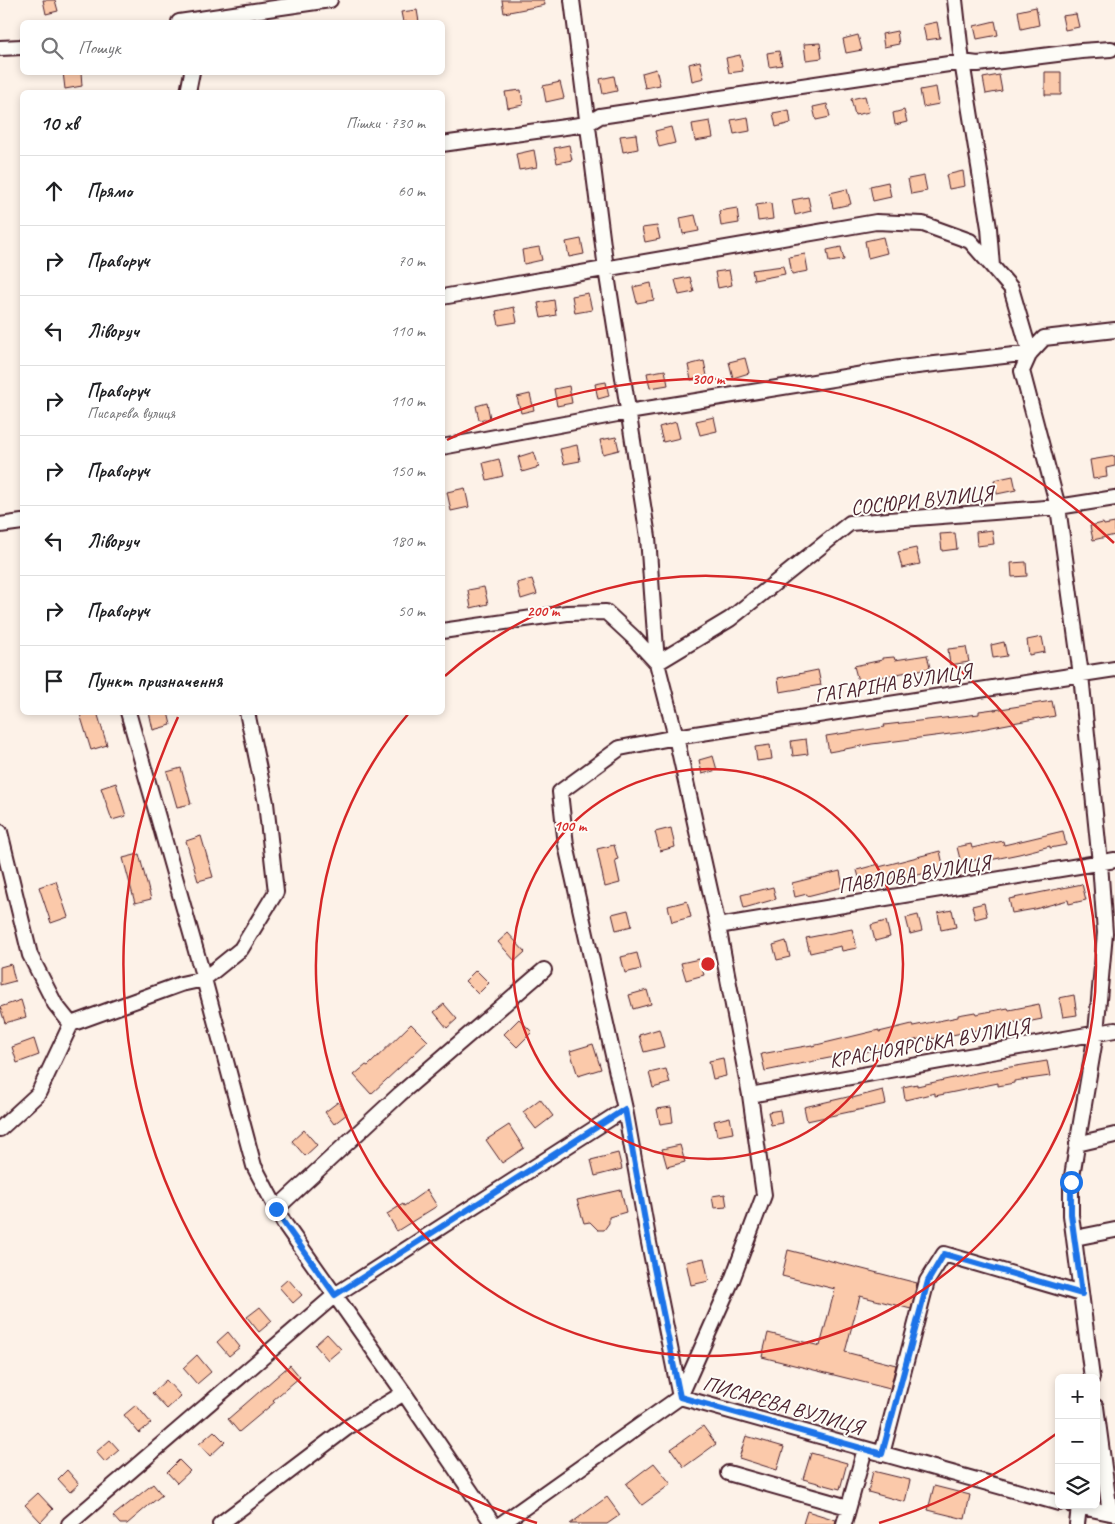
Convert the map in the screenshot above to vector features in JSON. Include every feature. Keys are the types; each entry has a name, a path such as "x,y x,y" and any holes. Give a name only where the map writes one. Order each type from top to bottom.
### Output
{"street":[{"path":"207,20 330,0"},
{"path":"572,0 606,269 648,537 657,663 676,737 718,926 750,1095 764,1195 732,1280 680,1397"},
{"path":"955,0 962,62 989,228 992,266"},
{"path":"0,48 20,46"},
{"path":"445,144 587,124 600,116 962,62 978,64 1111,49"},
{"path":"188,90 191,75"},
{"path":"445,297 876,222 923,224 970,241 1011,288 1030,353"},
{"path":"1092,1374 1071,1214 1071,1182 1096,1033 1105,933 1081,674 1058,506 1022,371 1030,353 1044,338 1115,330"},
{"path":"445,446 628,412 900,368 1030,353"},
{"name":"СОСЮРИ ВУЛИЦЯ","path":"657,663 730,619 850,524 1058,506 1115,498"},
{"path":"0,525 20,522"},
{"path":"445,631 567,613 606,612 657,663"},
{"name":"ГАГАРІНА ВУЛИЦЯ","path":"625,1109 566,845 560,792 620,748 676,737 1115,669"},
{"path":"129,715 204,979 254,1166 284,1223 404,1393 493,1524"},
{"path":"0,1129 38,1094 71,1024 181,984 204,979 241,949 276,892 266,803 248,715"},
{"path":"0,832 30,956 55,1004 71,1024"},
{"name":"ПАВЛОВА ВУЛИЦЯ","path":"718,926 1115,860"},
{"path":"276,1209 400,1094 544,970"},
{"name":"КРАСНОЯРСЬКА ВУЛИЦЯ","path":"750,1095 1115,1030"},
{"path":"69,1524 335,1295 625,1109 649,1243 680,1397"},
{"path":"1077,1144 1115,1135"},
{"path":"1075,1238 1115,1230"},
{"path":"882,1454 928,1281 944,1254 1082,1294"},
{"path":"220,1524 348,1427 404,1393"},
{"name":"ПИСАРЄВА ВУЛИЦЯ","path":"501,1524 680,1397 1055,1501"},
{"path":"1090,1509 1113,1514 1098,1419"},
{"path":"844,1524 865,1449"},
{"path":"728,1473 848,1507"},
{"path":"1076,1509 1077,1524"}],"building":[{"path":"43,0 55,0 58,11 46,14"},
{"path":"502,0 544,0 545,5 504,13"},
{"path":"1036,7 1039,25 1021,29 1018,11"},
{"path":"417,10 419,20 403,20 401,12"},
{"path":"1076,14 1079,27 1065,30 1062,16"},
{"path":"995,21 998,35 977,39 974,26"},
{"path":"937,22 940,38 926,40 923,25"},
{"path":"897,31 899,44 884,47 882,34"},
{"path":"858,35 862,50 846,53 843,39"},
{"path":"820,43 822,58 806,60 804,44"},
{"path":"779,51 782,65 769,67 767,53"},
{"path":"740,55 743,71 729,73 726,58"},
{"path":"700,61 704,78 692,81 689,64"},
{"path":"656,69 660,85 645,88 642,73"},
{"path":"1045,72 1061,72 1061,95 1045,95"},
{"path":"63,75 81,75 82,86 65,89"},
{"path":"999,75 1002,91 986,94 983,78"},
{"path":"614,76 617,91 603,94 600,79"},
{"path":"560,82 564,98 546,102 543,86"},
{"path":"936,87 939,104 923,107 920,90"},
{"path":"521,90 523,105 508,108 505,92"},
{"path":"865,96 869,112 855,115 851,99"},
{"path":"827,104 830,117 816,120 813,107"},
{"path":"789,110 791,123 776,127 773,113"},
{"path":"904,110 907,122 895,125 893,113"},
{"path":"748,117 750,131 734,134 731,120"},
{"path":"710,121 713,138 695,141 692,124"},
{"path":"671,127 675,143 659,147 655,131"},
{"path":"636,134 638,149 623,152 620,136"},
{"path":"569,145 572,160 557,163 554,148"},
{"path":"534,150 537,167 519,170 516,154"},
{"path":"963,171 965,186 949,189 946,175"},
{"path":"924,176 927,191 911,194 908,179"},
{"path":"888,182 891,197 873,201 870,186"},
{"path":"847,189 851,204 833,208 830,193"},
{"path":"808,197 811,211 795,215 792,200"},
{"path":"771,203 773,219 758,221 756,205"},
{"path":"737,208 739,223 721,226 719,211"},
{"path":"695,215 699,231 683,234 680,218"},
{"path":"657,226 660,239 645,242 642,228"},
{"path":"883,237 887,253 868,258 865,241"},
{"path":"581,239 584,254 569,257 566,242"},
{"path":"539,247 542,260 524,264 522,250"},
{"path":"841,247 844,260 829,262 827,250"},
{"path":"805,254 808,271 792,274 789,257"},
{"path":"783,266 785,274 754,280 752,270"},
{"path":"729,270 732,285 718,288 715,272"},
{"path":"690,277 694,292 679,295 675,280"},
{"path":"651,283 654,300 637,303 633,287"},
{"path":"588,293 592,310 575,313 572,296"},
{"path":"554,300 556,315 541,318 538,303"},
{"path":"514,307 517,322 499,325 496,311"},
{"path":"745,358 749,373 733,378 729,362"},
{"path":"704,361 707,376 691,380 688,365"},
{"path":"665,370 668,385 650,388 647,373"},
{"path":"606,382 609,396 598,399 595,384"},
{"path":"569,386 572,403 557,406 554,389"},
{"path":"530,394 534,410 521,413 517,397"},
{"path":"487,403 490,418 479,420 476,406"},
{"path":"714,417 717,431 700,435 696,421"},
{"path":"676,422 680,438 663,442 659,427"},
{"path":"616,437 619,450 603,454 600,440"},
{"path":"577,445 580,461 564,464 560,449"},
{"path":"534,452 539,467 522,472 518,457"},
{"path":"1115,456 1115,466 1106,468 1107,477 1093,479 1090,460"},
{"path":"499,459 503,476 487,480 483,463"},
{"path":"1013,476 1016,490 997,494 994,480"},
{"path":"465,488 469,507 451,511 447,492"},
{"path":"1103,523 1104,525 1115,523 1115,535 1093,540 1090,526"},
{"path":"992,530 994,544 977,546 976,532"},
{"path":"955,533 957,549 942,551 940,534"},
{"path":"916,548 920,564 902,568 898,552"},
{"path":"1026,562 1027,576 1012,577 1011,563"},
{"path":"532,579 537,594 521,599 517,583"},
{"path":"484,587 488,604 471,608 468,590"},
{"path":"1042,637 1045,652 1029,655 1027,640"},
{"path":"1004,642 1007,656 993,658 991,645"},
{"path":"966,647 969,662 950,665 948,649"},
{"path":"927,655 930,668 858,681 854,666 882,660 882,658 894,657 895,660"},
{"path":"818,670 821,685 780,692 778,678"},
{"path":"1052,701 1055,716 966,732 872,744 829,752 826,736 885,727 884,725 979,714 979,711"},
{"path":"80,715 98,715 107,745 91,750"},
{"path":"150,715 169,715 171,725 153,730"},
{"path":"806,739 808,754 793,756 791,741"},
{"path":"770,745 772,759 757,761 755,747"},
{"path":"713,756 717,770 702,774 699,760"},
{"path":"181,768 191,804 177,807 167,772"},
{"path":"116,783 126,816 112,820 101,788"},
{"path":"671,828 675,847 660,851 655,832"},
{"path":"1063,831 1066,845 1050,848 1050,846 990,860 989,857 961,863 957,847 971,844 972,848 1003,841 1004,845"},
{"path":"201,836 213,877 198,881 186,841"},
{"path":"614,845 618,859 615,860 620,883 605,887 597,849"},
{"path":"940,851 944,869 861,885 857,870 879,864 879,867"},
{"path":"139,854 151,899 135,903 123,858"},
{"path":"840,871 843,887 795,897 792,883"},
{"path":"56,881 68,917 51,923 39,887"},
{"path":"1082,884 1086,900 1069,904 1068,900 1012,913 1009,899"},
{"path":"773,887 776,899 744,908 741,895"},
{"path":"687,901 691,917 672,922 668,906"},
{"path":"984,903 987,916 975,919 972,906"},
{"path":"628,910 632,926 616,930 612,914"},
{"path":"952,910 956,927 941,930 938,913"},
{"path":"918,915 922,931 910,934 906,918"},
{"path":"886,921 890,937 875,941 871,925"},
{"path":"852,929 857,948 842,951 841,946 810,953 806,938"},
{"path":"508,933 525,952 515,961 498,942"},
{"path":"786,941 790,957 777,960 773,945"},
{"path":"637,953 641,969 625,973 621,957"},
{"path":"699,959 704,975 686,980 681,963"},
{"path":"11,964 15,981 0,985 0,967"},
{"path":"476,970 489,983 478,994 465,981"},
{"path":"647,990 651,1004 633,1009 629,995"},
{"path":"1074,995 1077,1015 1063,1017 1059,998"},
{"path":"21,1000 26,1017 5,1023 0,1007"},
{"path":"444,1004 457,1019 447,1028 434,1012"},
{"path":"1039,1004 1042,1019 1027,1022 1027,1020 932,1039 932,1036 865,1052 765,1071 761,1054 812,1046 879,1030 879,1032 912,1024 913,1026 958,1017 958,1015 975,1012 976,1014 1008,1008 1009,1010"},
{"path":"519,1019 532,1032 517,1047 504,1034"},
{"path":"411,1024 428,1041 371,1094 354,1075 366,1065 368,1066"},
{"path":"659,1029 664,1047 644,1052 639,1035"},
{"path":"34,1039 39,1055 17,1063 12,1047"},
{"path":"593,1044 601,1069 578,1076 570,1051"},
{"path":"723,1058 726,1076 713,1079 709,1061"},
{"path":"1047,1061 1050,1076 1014,1081 1014,1083 998,1086 998,1083 935,1096 935,1093 905,1100 903,1087 917,1084 917,1086 980,1072"},
{"path":"666,1069 670,1083 653,1088 649,1073"},
{"path":"883,1090 886,1104 807,1121 804,1107"},
{"path":"540,1099 553,1116 536,1129 523,1112"},
{"path":"338,1102 347,1114 334,1124 325,1112"},
{"path":"671,1107 673,1122 660,1124 657,1109"},
{"path":"780,1110 782,1123 771,1125 768,1112"},
{"path":"730,1117 733,1133 717,1136 714,1121"},
{"path":"509,1125 524,1148 502,1163 486,1140"},
{"path":"304,1130 317,1145 305,1156 292,1141"},
{"path":"680,1145 685,1162 667,1167 662,1149"},
{"path":"618,1153 622,1169 595,1176 591,1160"},
{"path":"427,1190 437,1206 397,1231 387,1214 403,1204 404,1206"},
{"path":"621,1190 626,1212 609,1217 609,1223 604,1230 598,1230 590,1222 584,1223 577,1200"},
{"path":"725,1194 727,1207 714,1208 712,1196"},
{"path":"788,1250 917,1283 911,1309 860,1296 845,1352 896,1365 890,1389 762,1357 768,1333 820,1346 835,1289 782,1276"},
{"path":"704,1258 709,1281 691,1285 686,1262"},
{"path":"288,1279 302,1295 293,1303 279,1287"},
{"path":"260,1307 272,1321 259,1332 247,1317"},
{"path":"228,1332 240,1347 229,1356 217,1342"},
{"path":"327,1334 341,1349 328,1360 315,1345"},
{"path":"197,1355 211,1372 197,1384 183,1368"},
{"path":"290,1365 300,1377 273,1400 275,1402 239,1432 228,1419"},
{"path":"166,1380 181,1396 167,1409 152,1393"},
{"path":"136,1405 151,1423 139,1433 124,1415"},
{"path":"703,1426 716,1444 684,1467 671,1449"},
{"path":"214,1431 225,1442 210,1456 199,1444"},
{"path":"746,1436 784,1447 777,1470 739,1458"},
{"path":"110,1440 119,1450 105,1462 96,1452"},
{"path":"811,1453 847,1463 840,1489 803,1479"},
{"path":"179,1460 190,1471 177,1483 167,1472"},
{"path":"654,1463 671,1484 642,1505 626,1484"},
{"path":"67,1470 79,1484 70,1492 58,1479"},
{"path":"873,1471 910,1480 905,1502 868,1492"},
{"path":"153,1484 162,1495 127,1524 120,1524 113,1516"},
{"path":"934,1486 970,1495 965,1519 928,1510"},
{"path":"38,1493 53,1509 41,1522 25,1505"},
{"path":"607,1497 620,1515 607,1524 570,1524"},
{"path":"807,1511 836,1520 835,1524 803,1524"}],"route":[{"path":"276,1209 335,1295 625,1109 649,1243 680,1397 882,1454 928,1281 944,1254 1082,1294 1071,1214 1071,1182"}]}
